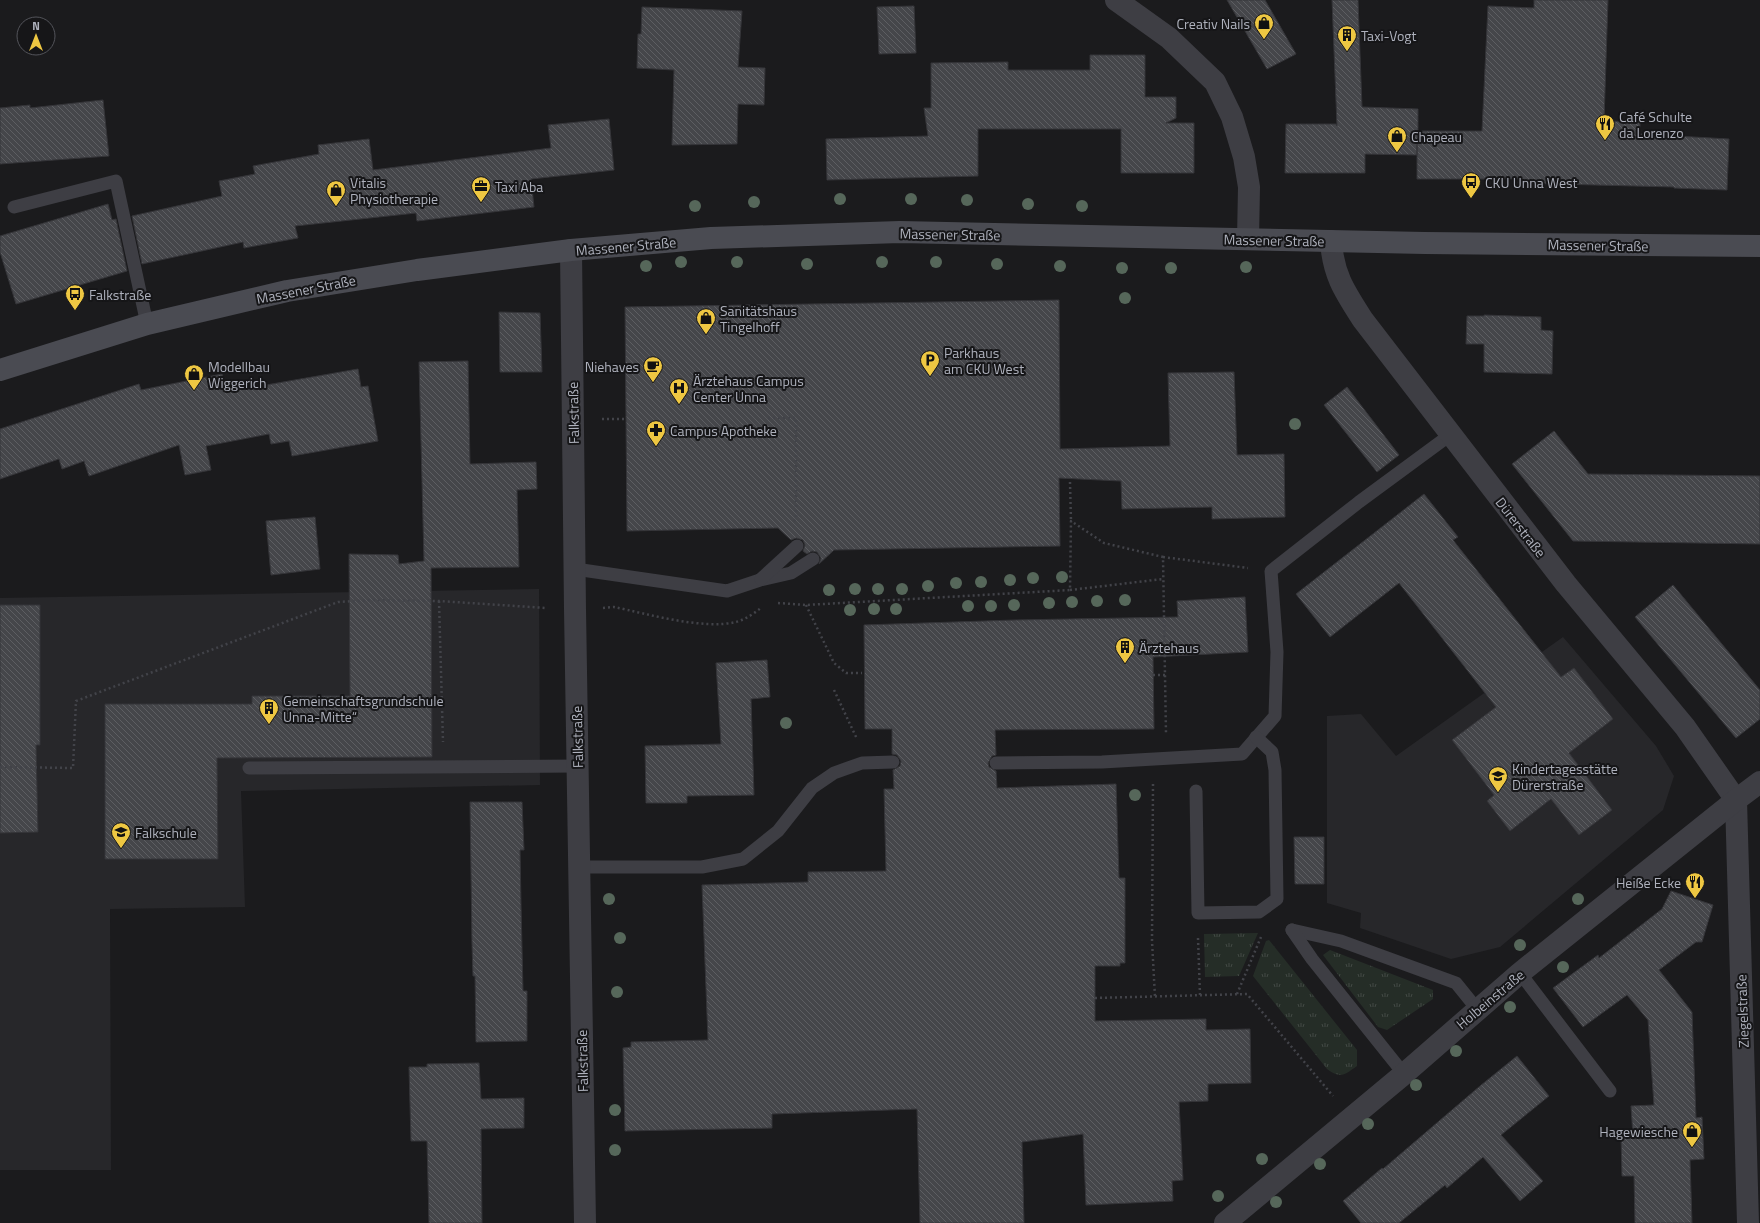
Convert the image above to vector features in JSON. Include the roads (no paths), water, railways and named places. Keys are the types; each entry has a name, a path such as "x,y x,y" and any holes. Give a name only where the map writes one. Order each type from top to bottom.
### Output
{"main road":[{"name":"Massener Straße","path":"0,370 147,324 287,291 417,270 571,250 711,238 900,232 1125,238 1760,246"}],"street":[{"path":"1116,0 1169,38 1214,82 1232,117 1244,157 1249,187 1248,239"},
{"name":"Dürerstraße","path":"1331,241 1332,258 1341,285 1363,320 1566,584 1685,727 1736,800"},
{"name":"Falkstraße","path":"571,250 575,569 574,609 580,867 585,1223"},
{"name":"Holbeinstraße","path":"1225,1223 1404,1074 1520,973 1760,782"},
{"name":"Ziegelstraße","path":"1736,800 1748,1223"}],"lane":[{"path":"14,207 116,180 147,324"},
{"path":"996,763 1102,762 1242,754 1275,716 1277,652 1271,571 1359,502 1450,435"},
{"path":"760,580 797,546"},
{"path":"575,569 727,591 760,580 791,573 813,559"},
{"path":"1196,791 1198,913 1259,912 1277,899 1275,770 1272,752 1256,737"},
{"path":"580,867 702,867 743,859 778,831 812,788 834,773 862,763 893,762"},
{"path":"249,768 578,766"},
{"path":"1404,1074 1312,959 1292,930 1341,941 1456,983 1477,1009"},
{"path":"1520,973 1610,1091"}],"place":[{"name":"Creativ Nails","path":"1264,40"},
{"name":"Taxi-Vogt","path":"1347,52"},
{"name":"Café Schulte da Lorenzo","path":"1605,141"},
{"name":"Chapeau","path":"1397,153"},
{"name":"CKU Unna West","path":"1471,199"},
{"name":"Taxi Aba","path":"481,203"},
{"name":"Vitalis Physiotherapie","path":"336,207"},
{"name":"Falkstraße","path":"75,311"},
{"name":"Sanitätshaus Tingelhoff","path":"706,335"},
{"name":"Parkhaus am CKU West","path":"930,377"},
{"name":"Niehaves","path":"653,383"},
{"name":"Modellbau Wiggerich","path":"194,391"},
{"name":"Ärztehaus Campus Center Unna","path":"679,405"},
{"name":"Campus Apotheke","path":"656,447"},
{"name":"Ärztehaus","path":"1125,664"},
{"name":"Gemeinschaftsgrundschule Unna-Mitte“","path":"269,725"},
{"name":"Kindertagesstätte Dürerstraße","path":"1498,793"},
{"name":"Falkschule","path":"121,849"},
{"name":"Heiße Ecke","path":"1695,899"},
{"name":"Hagewiesche","path":"1692,1148"}]}
